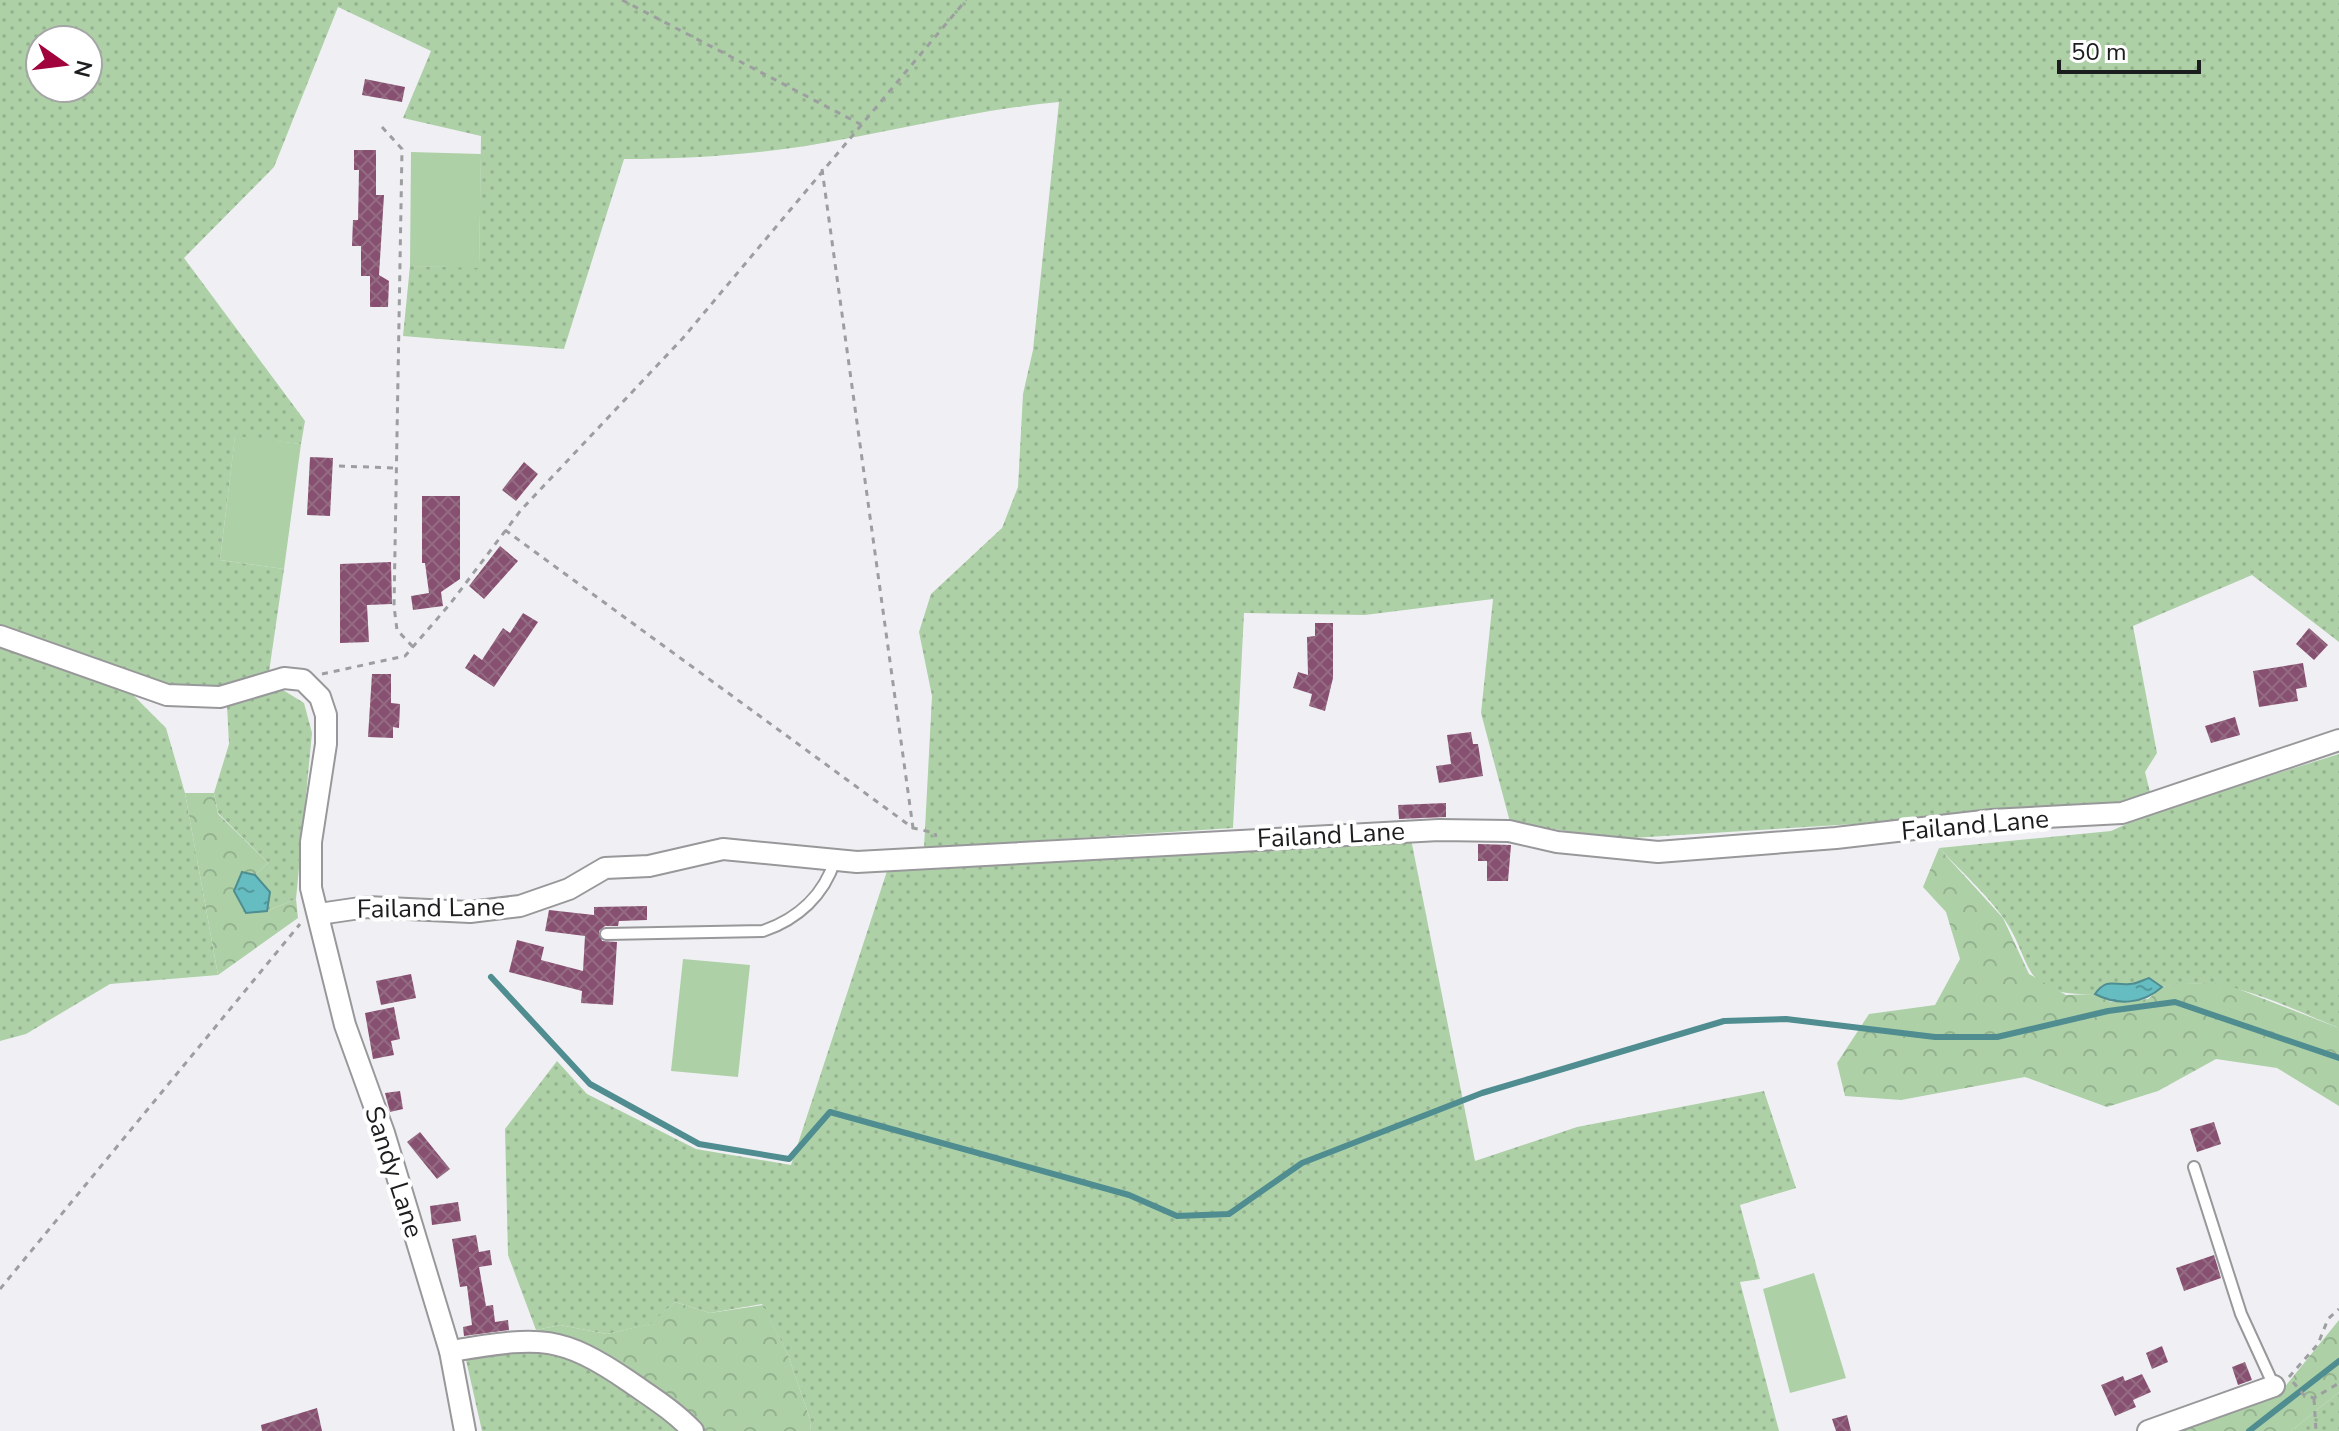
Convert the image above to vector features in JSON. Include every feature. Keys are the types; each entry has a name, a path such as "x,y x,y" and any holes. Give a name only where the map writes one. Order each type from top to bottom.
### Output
{"street":[{"path":"0,636 167,695 220,697 284,678 303,680"},
{"name":"Sandy Lane","path":"303,680 320,697 326,715 326,744 311,842 311,888 345,1025 384,1133 450,1351 465,1431"},
{"name":"Failand Lane","path":"319,914 367,907 470,912 520,906 569,889 605,868 649,866 723,849 835,860 1439,830 1509,831 1557,842 1658,852 1723,848 1992,820 2122,813 2339,740"},
{"path":"450,1351 534,1340 566,1345 591,1355 675,1412 693,1431"},
{"path":"2148,1431 2281,1381"}],"lane":[{"path":"606,934 763,931 786,923 814,899 829,880 835,860"},
{"path":"2194,1167 2241,1314 2281,1381"}],"path":[{"path":"622,0 860,124"},
{"path":"303,680 405,656 505,530 683,338 966,0"},
{"path":"382,127 402,149 394,606 397,630 413,647"},
{"path":"822,169 913,828"},
{"path":"339,466 396,468"},
{"path":"505,530 913,828 935,833 938,856"},
{"path":"0,1289 301,923 319,914"},
{"path":"2281,1381 2318,1344 2328,1319 2339,1309"},
{"path":"2296,1387 2304,1395 2314,1398 2339,1383"},
{"path":"2314,1398 2316,1431"}],"green space":[{"path":"0,0 2339,0 2339,642 2252,575 2133,626 2157,753 2145,772 2150,792 2109,805 2040,806 1855,824 1616,839 1510,822 1481,713 1493,599 1365,615 1244,613 1233,828 924,848 932,696 919,632 931,594 1002,528 1018,487 1023,394 1033,350 1059,102 996,110 783,149 715,156 624,159 564,349 403,336 410,266 479,267 481,136 403,118 431,51 338,7 274,167 184,258 305,421 301,444 235,437 220,560 284,569 269,672 229,686 192,690 137,679 0,626"},
{"path":"411,152 481,154 479,268 410,266"},
{"path":"235,436 301,444 284,569 220,560"},
{"path":"0,646 133,695 166,728 185,793 218,975 110,984 26,1034 0,1041"},
{"path":"283,690 304,703 312,733 296,899 267,911 270,892 255,875 268,863 218,813 214,793 229,744 227,705"},
{"path":"2339,754 2339,1028 2274,1001 2208,984 2162,987 2149,978 2127,985 2102,985 2095,994 2052,989 2040,983 2032,973 2012,932 1995,907 1939,848 2111,831 2153,812"},
{"path":"185,793 214,793 218,814 268,863 255,875 242,872 246,913 267,911 296,899 298,918 218,975"},
{"path":"1411,839 1475,1161 1577,1127 1764,1091 1796,1188 1740,1205 1760,1279 1740,1282 1779,1431 810,1431 811,1422 788,1355 762,1304 710,1313 675,1302 651,1324 607,1334 560,1325 536,1330 508,1255 505,1129 557,1061 587,1094 696,1149 791,1165 887,871"},
{"path":"1939,848 2003,918 2029,974 2066,995 2095,994 2111,1002 2148,999 2162,987 2179,983 2225,984 2339,1028 2339,1106 2277,1068 2216,1059 2158,1091 2107,1107 2025,1077 1901,1100 1845,1096 1837,1063 1869,1014 1935,1005 1960,959 1946,912 1923,887"},
{"path":"683,959 750,965 738,1077 671,1071"},
{"path":"1814,1273 1846,1378 1790,1393 1763,1289"},
{"path":"675,1302 710,1313 763,1305 788,1355 811,1422 810,1431 703,1431 680,1406 595,1348 536,1330 560,1325 607,1334 650,1324"},
{"path":"2339,1320 2339,1392 2291,1431 2177,1431 2279,1394"},
{"path":"533,1349 567,1354 608,1377 679,1431 482,1431 466,1360"},
{"path":"2339,1392 2339,1431 2291,1431"}],"water":[{"path":"242,872 255,875 270,892 267,911 246,913 234,891"},
{"path":"2149,978 2162,987 2139,1000 2121,1002 2095,994 2107,984 2132,984"}],"building":[{"path":"365,79 405,87 402,102 362,95"},
{"path":"354,150 376,150 376,195 384,195 379,275 389,281 388,307 370,307 370,276 361,276 361,246 352,246 353,220 358,220 359,170 354,170"},
{"path":"310,457 333,458 330,516 307,515"},
{"path":"524,462 538,474 516,501 502,490"},
{"path":"422,496 460,496 460,579 441,592 443,606 413,610 411,596 429,593 425,563 422,563"},
{"path":"500,546 518,561 484,599 469,586"},
{"path":"391,562 392,604 367,605 369,642 340,643 340,564"},
{"path":"523,613 538,622 494,687 465,668 474,654 482,660 503,628 510,633"},
{"path":"1315,623 1333,623 1333,678 1325,711 1309,706 1312,694 1293,688 1298,672 1308,675 1307,637 1315,636"},
{"path":"2309,628 2328,645 2314,660 2296,644"},
{"path":"2303,663 2307,687 2296,689 2298,701 2259,707 2253,671"},
{"path":"372,674 391,674 391,703 400,704 399,728 393,727 393,738 368,737"},
{"path":"2235,717 2240,735 2211,743 2205,726"},
{"path":"1471,732 1473,744 1478,744 1483,776 1439,783 1436,766 1451,764 1447,735"},
{"path":"1446,803 1446,817 1399,819 1398,805"},
{"path":"1478,844 1511,845 1508,881 1487,881 1487,861 1478,861"},
{"path":"647,906 647,920 619,921 618,926 605,926 599,931 602,941 617,942 613,1005 581,1003 582,991 509,972 517,940 544,947 541,960 583,971 585,936 545,931 549,910 594,915 594,907"},
{"path":"411,974 416,998 381,1005 376,981"},
{"path":"394,1007 400,1039 391,1041 394,1055 373,1059 365,1013"},
{"path":"400,1091 403,1109 390,1112 385,1093"},
{"path":"2214,1122 2221,1144 2197,1152 2190,1129"},
{"path":"420,1132 450,1169 437,1179 407,1142"},
{"path":"458,1202 461,1221 432,1225 430,1206"},
{"path":"476,1235 479,1252 490,1250 492,1265 479,1267 486,1306 493,1305 495,1322 508,1320 509,1330 464,1336 463,1327 472,1325 467,1286 460,1287 452,1239"},
{"path":"2214,1255 2221,1278 2184,1291 2176,1268"},
{"path":"2162,1346 2168,1362 2152,1369 2146,1353"},
{"path":"2245,1362 2252,1380 2238,1385 2232,1367"},
{"path":"2142,1374 2151,1392 2133,1400 2136,1407 2115,1416 2101,1385 2123,1376 2125,1381"},
{"path":"317,1408 322,1431 262,1431 261,1425"},
{"path":"1847,1415 1851,1431 1836,1431 1832,1419"}],"waterway":[{"path":"491,977 590,1084 699,1144 789,1159 830,1112 1129,1195 1177,1216 1229,1214 1302,1163 1482,1093 1724,1021 1786,1019 1935,1037 1997,1037 2108,1011 2175,1002 2339,1058"},
{"path":"2249,1431 2339,1361"}]}
